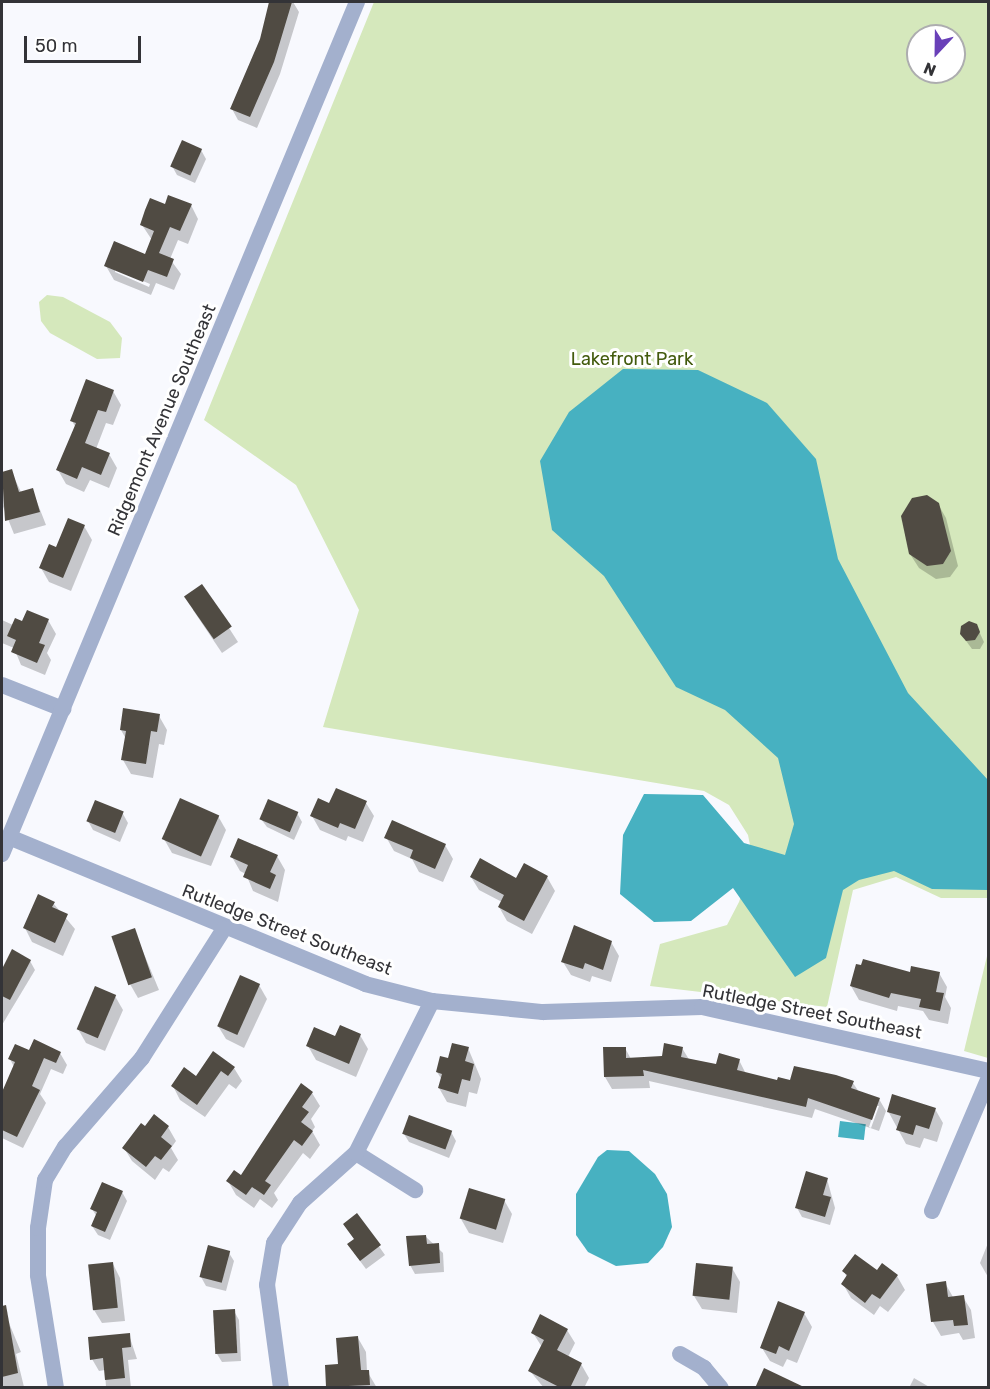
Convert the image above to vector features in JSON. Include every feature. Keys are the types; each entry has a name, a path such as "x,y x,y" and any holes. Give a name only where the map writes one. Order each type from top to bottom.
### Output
{"street":[{"name":"Ridgemont Avenue Southeast","path":"2,854 357,2"},
{"path":"2,685 63,709"},
{"name":"Rutledge Street Southeast","path":"9,837 224,929 365,984 432,1001 543,1012 702,1007 988,1071"},
{"path":"56,1388 38,1275 38,1228 45,1180 65,1147 142,1058 224,929"},
{"path":"281,1388 267,1285 274,1243 300,1203 356,1153 432,1001"},
{"path":"932,1211 988,1080"},
{"path":"356,1153 415,1190"},
{"path":"680,1354 704,1368 721,1388"}],"green space":[{"name":"Lakefront Park","path":"374,2 988,2 988,898 941,898 896,877 853,890 827,1007 650,986 660,944 727,925 739,902 753,860 748,835 729,805 704,791 323,727 359,610 296,485 204,420"},
{"path":"47,295 63,297 110,322 122,338 120,358 97,359 50,333 41,321 39,302"},
{"path":"988,952 988,1058 964,1051"}],"water":[{"path":"623,369 698,370 767,403 816,459 838,559 908,693 988,780 988,890 932,889 894,871 859,880 843,890 826,958 795,977 733,888 691,921 654,922 620,894 623,835 644,794 703,795 744,843 785,855 794,824 778,758 725,710 676,687 604,576 552,530 540,461 569,412"},
{"path":"840,1121 866,1124 864,1140 838,1137"},
{"path":"607,1150 629,1151 655,1174 667,1194 672,1227 663,1247 648,1263 616,1266 588,1252 576,1235 576,1194 598,1157"}],"building":[{"path":"269,2 292,2 274,62 250,117 230,109 260,39"},
{"path":"182,140 202,149 190,175 170,166"},
{"path":"168,195 192,204 180,231 170,227 159,253 174,259 167,277 148,270 143,282 104,266 114,241 145,254 154,231 140,225 145,210 150,198 165,204"},
{"path":"86,379 114,390 106,412 98,410 85,443 110,453 101,475 82,467 77,479 56,470 76,423 70,421"},
{"path":"12,469 19,492 33,488 40,512 5,521 2,472"},
{"path":"927,495 939,503 951,551 943,564 927,566 909,554 901,516 912,498"},
{"path":"68,518 85,525 63,578 39,568 49,544 56,547"},
{"path":"202,584 232,627 214,639 184,597"},
{"path":"27,610 49,619 39,643 45,645 37,663 11,652 16,640 7,636 15,618 22,621"},
{"path":"969,621 977,624 980,632 975,640 966,641 960,634 961,626"},
{"path":"123,708 160,714 157,732 151,731 146,764 121,760 126,731 120,730"},
{"path":"336,788 367,801 355,829 340,823 338,828 310,816 318,798 329,803"},
{"path":"180,798 219,815 201,857 162,839"},
{"path":"268,799 298,812 290,832 259,819"},
{"path":"95,800 124,812 115,833 86,821"},
{"path":"392,820 446,844 435,869 410,858 413,850 384,838"},
{"path":"238,838 278,855 270,872 276,875 270,889 243,877 248,865 230,857"},
{"path":"480,858 516,878 524,863 548,876 524,921 498,907 504,895 470,877"},
{"path":"38,894 55,902 52,907 68,914 55,943 23,928"},
{"path":"574,925 612,941 603,970 585,963 583,969 561,962"},
{"path":"135,928 152,977 128,985 111,936"},
{"path":"12,949 31,960 10,1000 2,996 2,969"},
{"path":"863,959 910,972 911,966 940,972 936,992 944,993 940,1011 919,1007 921,999 891,993 889,998 850,986 856,964 861,965"},
{"path":"240,975 260,984 237,1035 217,1026"},
{"path":"95,986 116,995 98,1038 77,1029"},
{"path":"340,1025 361,1034 349,1064 306,1046 314,1027 335,1036"},
{"path":"34,1039 61,1052 56,1063 44,1058 32,1086 40,1090 17,1137 2,1130 2,1092 15,1062 8,1059 15,1044 29,1050"},
{"path":"452,1043 469,1047 465,1061 474,1064 470,1081 462,1079 458,1094 438,1088 442,1074 436,1072 440,1056 448,1058"},
{"path":"664,1043 683,1047 681,1057 716,1064 719,1053 740,1059 737,1070 777,1080 778,1077 790,1080 794,1066 836,1075 854,1081 851,1088 880,1098 872,1120 808,1098 806,1107 643,1070 644,1076 604,1077 603,1047 626,1047 626,1058 662,1056"},
{"path":"213,1051 235,1067 228,1076 221,1071 197,1105 171,1086 184,1067 196,1076"},
{"path":"301,1083 313,1092 302,1107 309,1112 301,1122 313,1131 302,1146 294,1140 265,1181 271,1185 264,1195 252,1187 246,1195 226,1181 234,1170 241,1175"},
{"path":"892,1094 936,1108 929,1129 916,1125 913,1135 896,1130 901,1116 887,1112"},
{"path":"154,1114 169,1126 161,1137 172,1146 161,1160 155,1156 146,1167 122,1148 141,1123 145,1126"},
{"path":"409,1115 452,1131 445,1150 402,1134"},
{"path":"806,1171 828,1178 823,1195 831,1197 825,1217 795,1208"},
{"path":"102,1182 123,1191 105,1232 91,1226 97,1212 90,1209"},
{"path":"469,1188 505,1199 496,1230 460,1219"},
{"path":"357,1213 381,1245 360,1261 347,1244 354,1239 343,1224"},
{"path":"426,1235 427,1244 439,1243 440,1263 409,1266 406,1236"},
{"path":"208,1245 230,1251 222,1283 199,1277"},
{"path":"855,1254 877,1270 882,1263 898,1275 880,1299 872,1294 865,1303 841,1284 847,1275 842,1271"},
{"path":"113,1262 118,1308 93,1310 88,1265"},
{"path":"696,1263 733,1267 729,1300 693,1296"},
{"path":"946,1281 948,1297 964,1295 968,1325 954,1326 953,1320 931,1322 926,1284"},
{"path":"778,1301 805,1312 789,1351 779,1346 776,1354 760,1348"},
{"path":"6,1305 18,1373 2,1377 2,1306"},
{"path":"235,1309 237,1353 215,1354 213,1310"},
{"path":"540,1314 568,1329 557,1350 582,1363 570,1388 561,1388 528,1371 544,1340 531,1333"},
{"path":"130,1333 131,1347 122,1348 125,1378 105,1380 103,1358 90,1360 88,1337"},
{"path":"358,1336 361,1370 369,1370 370,1385 326,1387 325,1365 338,1364 336,1338"},
{"path":"764,1368 806,1388 755,1388"}]}
